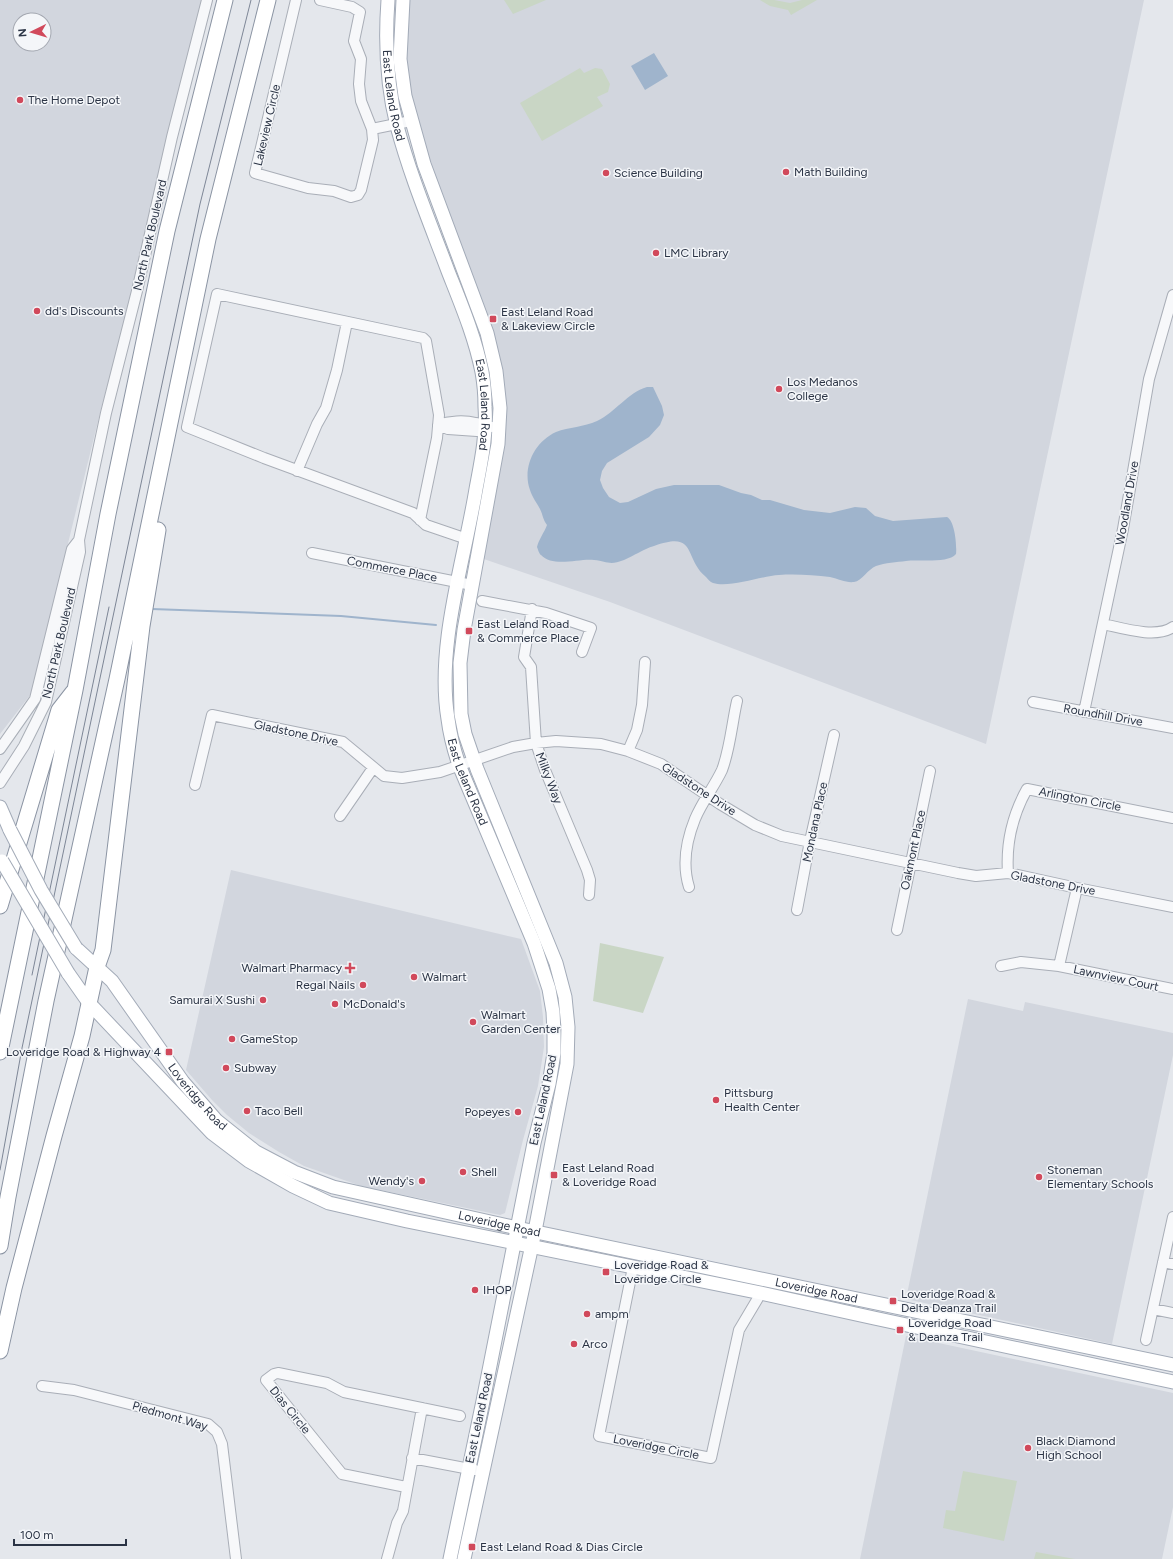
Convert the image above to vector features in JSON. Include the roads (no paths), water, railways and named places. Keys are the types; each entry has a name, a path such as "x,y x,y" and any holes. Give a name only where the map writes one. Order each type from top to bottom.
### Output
{"highway":[{"path":"0,1052 75,690 110,506 166,231 226,0"},
{"path":"0,1246 46,1001 117,679 208,239 268,0"},
{"path":"0,1351 14,1288 82,1036 97,967 103,950 146,594 174,436 172,411"},
{"path":"0,906 59,710 75,690"}],"main road":[{"name":"East Leland Road","path":"388,0 386,19 387,53 397,124 408,163 474,340 482,373 486,409 484,446 447,647 445,692 447,718 459,765 534,942 549,988 553,1012 554,1038 552,1072 534,1143 450,1559"},
{"name":"East Leland Road","path":"403,0 400,59 405,96 424,164 487,333 496,371 500,408 498,444 472,585 460,663 461,714 465,734 474,760 556,963 567,1013 567,1064 532,1247 464,1559"},
{"name":"Loveridge Road","path":"0,807 10,830 41,890 76,948 112,981 187,1087 216,1120 256,1152 294,1172 333,1187 517,1228 1173,1366"},
{"name":"Loveridge Road","path":"1,859 68,973 89,1004 212,1133 250,1161 293,1186 329,1203 354,1210 532,1247 761,1292 859,1315 1173,1382"},
{"path":"859,1315 867,1302"}],"street":[{"name":"North Park Boulevard","path":"0,783 24,746 46,702 80,552 79,540 106,413 137,291 172,137 207,0"},
{"name":"Lakeview Circle","path":"296,0 255,173 308,188 334,191 351,197 358,194 361,190 373,140 372,129 361,101 359,84 362,59 354,41 360,12 352,7 320,0"},
{"path":"372,129 411,121"},
{"path":"420,520 437,438 439,415 426,341 422,338 217,294 187,427 413,514 420,520 426,525 467,539"},
{"name":"Woodland Drive","path":"1084,712 1123,529 1149,379 1173,295"},
{"path":"297,470 317,424 326,408 337,370 347,322"},
{"path":"438,425 448,421 476,423 485,427 499,427"},
{"name":"North Park Boulevard","path":"0,749 35,699 72,549 79,540"},
{"name":"Commerce Place","path":"312,553 472,585"},
{"path":"482,601 532,609 591,628 582,652"},
{"name":"Milky Way","path":"532,609 524,657 531,667 536,743 545,770 587,870 590,880 589,895"},
{"path":"1103,624 1149,633 1167,632 1173,627"},
{"path":"628,751 637,730 642,705 645,662"},
{"path":"689,887 685,875 687,845 695,818 722,770 737,701"},
{"name":"Roundhill Drive","path":"1033,702 1173,728"},
{"name":"Gladstone Drive","path":"195,785 212,715 343,742 384,776 402,778 440,772 513,747 536,743 556,741 601,744 628,751 661,764 755,825 782,836 910,864 976,876 1008,873 1173,906"},
{"name":"Mondana Place","path":"797,910 810,841 834,735"},
{"path":"340,816 373,768"},
{"name":"Oakmont Place","path":"897,930 930,771"},
{"name":"Arlington Circle","path":"1008,873 1007,857 1015,815 1027,789 1173,818"},
{"path":"1059,966 1077,888"},
{"name":"Lawnview Court","path":"1001,966 1021,962 1059,966 1173,989"},
{"path":"1146,1340 1153,1309 1168,1263 1173,1217"},
{"name":"Loveridge Circle","path":"633,1267 599,1436 711,1458 739,1330 761,1292"},
{"path":"1153,1309 1173,1313"},
{"name":"Dias Circle","path":"406,1487 342,1474 266,1380 272,1375 278,1373 327,1383 341,1391 460,1416"},
{"name":"Piedmont Way","path":"42,1386 74,1390 208,1424 217,1432 222,1444 236,1559"},
{"path":"387,1559 397,1523 403,1511 406,1487 422,1408"},
{"path":"412,1458 469,1468 482,1472"}],"water":[{"path":"654,53 668,76 645,90 631,66"},
{"path":"647,387 653,387 662,406 664,415 660,425 649,437 607,463 602,471 600,480 603,488 609,497 620,503 628,502 656,489 674,485 719,485 762,500 770,500 804,510 830,513 855,507 866,508 875,516 893,521 947,517 950,519 954,528 956,554 952,557 940,560 911,561 876,566 860,580 854,582 811,575 779,575 728,584 713,583 709,580 699,570 688,548 684,544 677,541 650,547 615,563 588,560 559,562 546,559 539,553 537,547 547,525 533,498 528,482 529,465 536,449 548,436 556,432 587,425 597,421 610,413 627,398"}],"waterway":[{"path":"152,609 341,616 436,625"}],"tram line":[{"path":"0,1170 22,1048 200,204 251,0"},
{"path":"32,975 109,607"}],"place":[{"name":"The Home Depot","path":"20,100"},
{"name":"Math Building","path":"786,172"},
{"name":"Science Building","path":"606,173"},
{"name":"LMC Library","path":"656,253"},
{"name":"dd's Discounts","path":"37,311"},
{"name":"East Leland Road & Lakeview Circle","path":"493,319"},
{"name":"Los Medanos College","path":"779,389"},
{"name":"East Leland Road & Commerce Place","path":"469,631"},
{"name":"Walmart Pharmacy","path":"350,968"},
{"name":"Walmart","path":"414,977"},
{"name":"Regal Nails","path":"363,985"},
{"name":"Samurai X Sushi","path":"263,1000"},
{"name":"McDonald's","path":"335,1004"},
{"name":"Walmart Garden Center","path":"473,1022"},
{"name":"GameStop","path":"232,1039"},
{"name":"Loveridge Road & Highway 4","path":"169,1052"},
{"name":"Subway","path":"226,1068"},
{"name":"Pittsburg Health Center","path":"716,1100"},
{"name":"Taco Bell","path":"247,1111"},
{"name":"Popeyes","path":"518,1112"},
{"name":"Shell","path":"463,1172"},
{"name":"East Leland Road & Loveridge Road","path":"554,1175"},
{"name":"Stoneman Elementary Schools","path":"1039,1177"},
{"name":"Wendy's","path":"422,1181"},
{"name":"Loveridge Road & Loveridge Circle","path":"606,1272"},
{"name":"IHOP","path":"475,1290"},
{"name":"Loveridge Road & Delta Deanza Trail","path":"893,1301"},
{"name":"ampm","path":"587,1314"},
{"name":"Loveridge Road & Deanza Trail","path":"900,1330"},
{"name":"Arco","path":"574,1344"},
{"name":"Black Diamond High School","path":"1028,1448"},
{"name":"East Leland Road & Dias Circle","path":"472,1547"}]}
